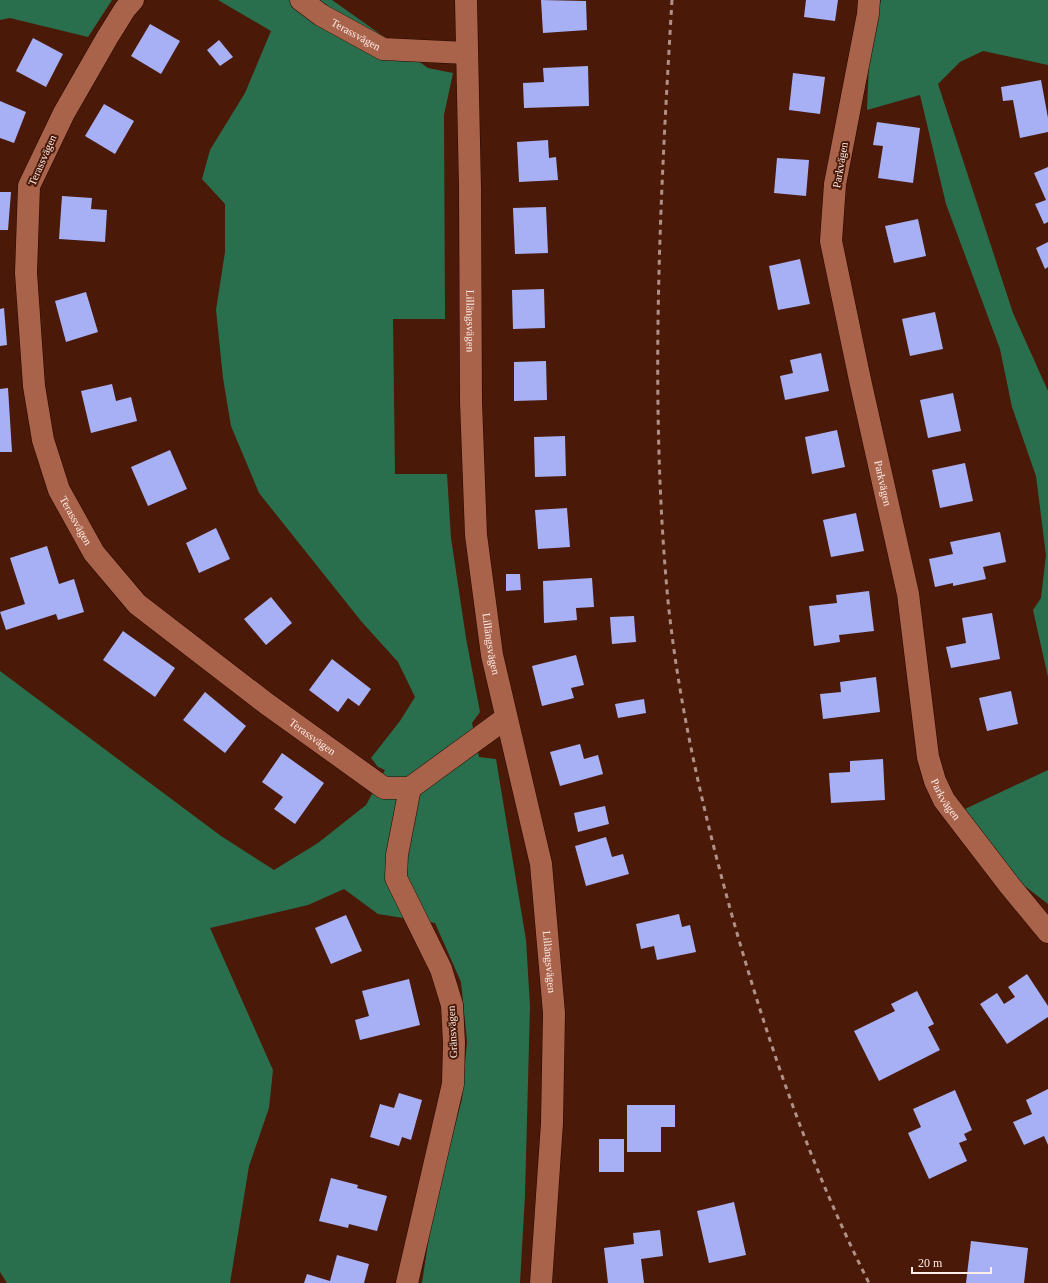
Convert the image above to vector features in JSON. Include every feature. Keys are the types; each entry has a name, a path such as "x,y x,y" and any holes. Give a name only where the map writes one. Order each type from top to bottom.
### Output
{"street":[{"name":"Terassvägen","path":"133,0 125,9 107,38 64,113 29,186 26,273 34,386 43,440 59,490 94,553 137,604 267,704 384,788 410,788"},
{"name":"Terassvägen","path":"301,0 321,15 383,49 466,53"},
{"name":"Lillängsvägen","path":"466,0 470,188 471,402 476,535 492,655 541,864 554,1013 552,1123 541,1283"},
{"name":"Parkvägen","path":"869,0 868,14 835,184 831,241 860,380 908,594 928,757 935,781 944,800 1010,886 1048,932"},
{"path":"410,788 506,718"},
{"name":"Gränsvägen","path":"407,1283 453,1084 454,1043 452,1004 441,968 396,878 397,855 410,788"}],"green space":[{"path":"0,0 112,0 88,37 10,18 0,20"},
{"path":"218,0 332,0 428,68 453,73 444,115 445,319 393,319 395,474 447,474 451,538 466,638 480,712 472,723 479,757 496,759 526,940 530,1006 525,1195 520,1283 422,1283 433,1211 462,1099 467,1041 461,982 435,923 378,914 344,889 308,905 210,928 273,1070 269,1108 249,1166 230,1283 7,1283 0,1272 0,671 221,836 274,870 318,843 366,805 385,770 378,767 371,758 400,721 415,697 398,662 361,621 259,493 231,426 223,378 216,310 225,252 225,204 202,179 210,150 245,93 271,31"},
{"path":"881,0 1048,0 1048,65 983,51 960,62 938,84 1013,313 1048,391 1048,677 1033,610 1041,598 1046,555 1036,476 1012,407 1000,349 946,204 920,95 867,110 870,38"},
{"path":"1048,770 1048,904 999,866 965,809"}],"building":[{"path":"541,0 586,1 587,30 543,33"},
{"path":"806,0 838,0 835,21 804,17"},
{"path":"150,24 180,41 161,74 131,56"},
{"path":"33,38 63,54 46,87 16,71"},
{"path":"219,40 233,57 220,66 207,50"},
{"path":"588,66 589,106 524,108 523,83 544,82 543,68"},
{"path":"793,73 825,77 820,114 789,110"},
{"path":"1041,80 1048,118 1048,132 1020,138 1013,100 1003,101 1001,87"},
{"path":"0,101 26,112 14,143 0,138"},
{"path":"104,104 134,121 115,154 85,136"},
{"path":"877,122 920,128 913,183 878,178 883,146 873,145"},
{"path":"548,140 549,158 556,157 558,180 519,182 517,142"},
{"path":"777,158 809,160 806,196 774,193"},
{"path":"1048,167 1048,222 1044,224 1035,204 1046,200 1034,173"},
{"path":"0,192 11,192 8,230 0,230"},
{"path":"62,196 92,198 91,209 107,210 105,242 59,239"},
{"path":"546,207 548,253 515,254 513,208"},
{"path":"918,219 926,256 894,263 885,226"},
{"path":"1048,242 1048,267 1045,269 1036,248"},
{"path":"800,259 810,304 778,310 769,266"},
{"path":"544,289 545,328 513,329 512,290"},
{"path":"86,292 98,332 66,342 55,301"},
{"path":"4,308 7,345 0,346 0,309"},
{"path":"935,312 943,349 910,356 902,319"},
{"path":"821,353 829,391 785,400 780,376 793,373 790,360"},
{"path":"546,361 547,400 514,401 514,362"},
{"path":"112,384 116,401 131,397 137,421 91,433 81,391"},
{"path":"8,388 12,452 0,452 0,389"},
{"path":"953,393 961,431 928,438 920,400"},
{"path":"837,430 845,467 812,474 805,437"},
{"path":"565,436 566,476 535,477 534,437"},
{"path":"170,450 187,489 148,506 131,467"},
{"path":"965,463 973,501 940,508 932,470"},
{"path":"567,508 570,547 538,549 535,510"},
{"path":"856,513 864,551 831,557 823,520"},
{"path":"216,528 230,559 199,573 186,543"},
{"path":"1000,532 1006,562 983,567 986,579 953,586 953,583 935,587 929,559 953,554 950,542"},
{"path":"47,546 59,584 74,579 84,612 58,620 56,614 6,630 0,612 25,604 10,558"},
{"path":"506,574 520,574 521,590 506,591"},
{"path":"592,578 594,607 576,608 577,620 544,623 543,581"},
{"path":"869,591 874,631 839,635 840,642 814,646 809,606 837,603 836,595"},
{"path":"271,597 292,623 266,645 244,619"},
{"path":"992,613 1000,659 951,668 946,647 966,643 962,618"},
{"path":"634,616 636,642 612,644 610,617"},
{"path":"123,631 175,668 155,697 103,660"},
{"path":"576,655 584,685 571,688 574,698 542,706 532,666"},
{"path":"332,659 371,689 359,706 348,698 338,712 309,690"},
{"path":"876,677 880,712 823,719 820,694 841,692 840,682"},
{"path":"1011,691 1018,724 987,731 979,698"},
{"path":"205,692 246,726 225,753 183,720"},
{"path":"644,699 646,713 618,718 615,704"},
{"path":"580,744 584,759 598,755 603,774 560,786 550,752"},
{"path":"282,753 324,783 295,824 274,809 283,797 262,782"},
{"path":"883,759 885,800 831,803 829,773 850,772 850,761"},
{"path":"605,806 609,824 578,832 574,813"},
{"path":"606,837 612,857 623,854 629,874 586,886 575,846"},
{"path":"679,914 682,927 690,925 696,952 657,960 654,946 641,949 636,924"},
{"path":"346,915 362,951 331,964 315,928"},
{"path":"1027,974 1048,1006 1048,1017 1007,1044 980,1004 997,993 1004,1004 1015,997 1008,987"},
{"path":"409,979 420,1025 360,1040 355,1020 369,1016 362,991"},
{"path":"917,991 934,1024 928,1027 940,1050 879,1081 854,1031 895,1011 891,1004"},
{"path":"1048,1089 1048,1145 1044,1136 1024,1145 1013,1122 1032,1114 1026,1100"},
{"path":"955,1090 972,1130 964,1134 967,1140 959,1143 967,1161 929,1179 908,1133 921,1127 913,1109"},
{"path":"399,1093 422,1100 411,1140 402,1137 399,1146 370,1137 380,1104 394,1108"},
{"path":"627,1105 675,1105 675,1127 661,1127 661,1152 627,1152"},
{"path":"599,1139 624,1139 624,1172 599,1172"},
{"path":"331,1178 358,1185 357,1188 387,1196 377,1231 349,1224 348,1228 319,1221"},
{"path":"734,1202 746,1255 709,1263 697,1211"},
{"path":"660,1230 663,1256 641,1259 644,1283 608,1283 604,1248 634,1244 633,1233"},
{"path":"971,1241 1028,1248 1024,1283 966,1283"},
{"path":"337,1255 369,1264 364,1283 304,1283 307,1274 330,1281"}],"railway":[{"path":"672,0 660,225 658,376 662,526 673,641 685,719 702,797 731,912 759,1007 808,1147 847,1238 869,1283"}]}
